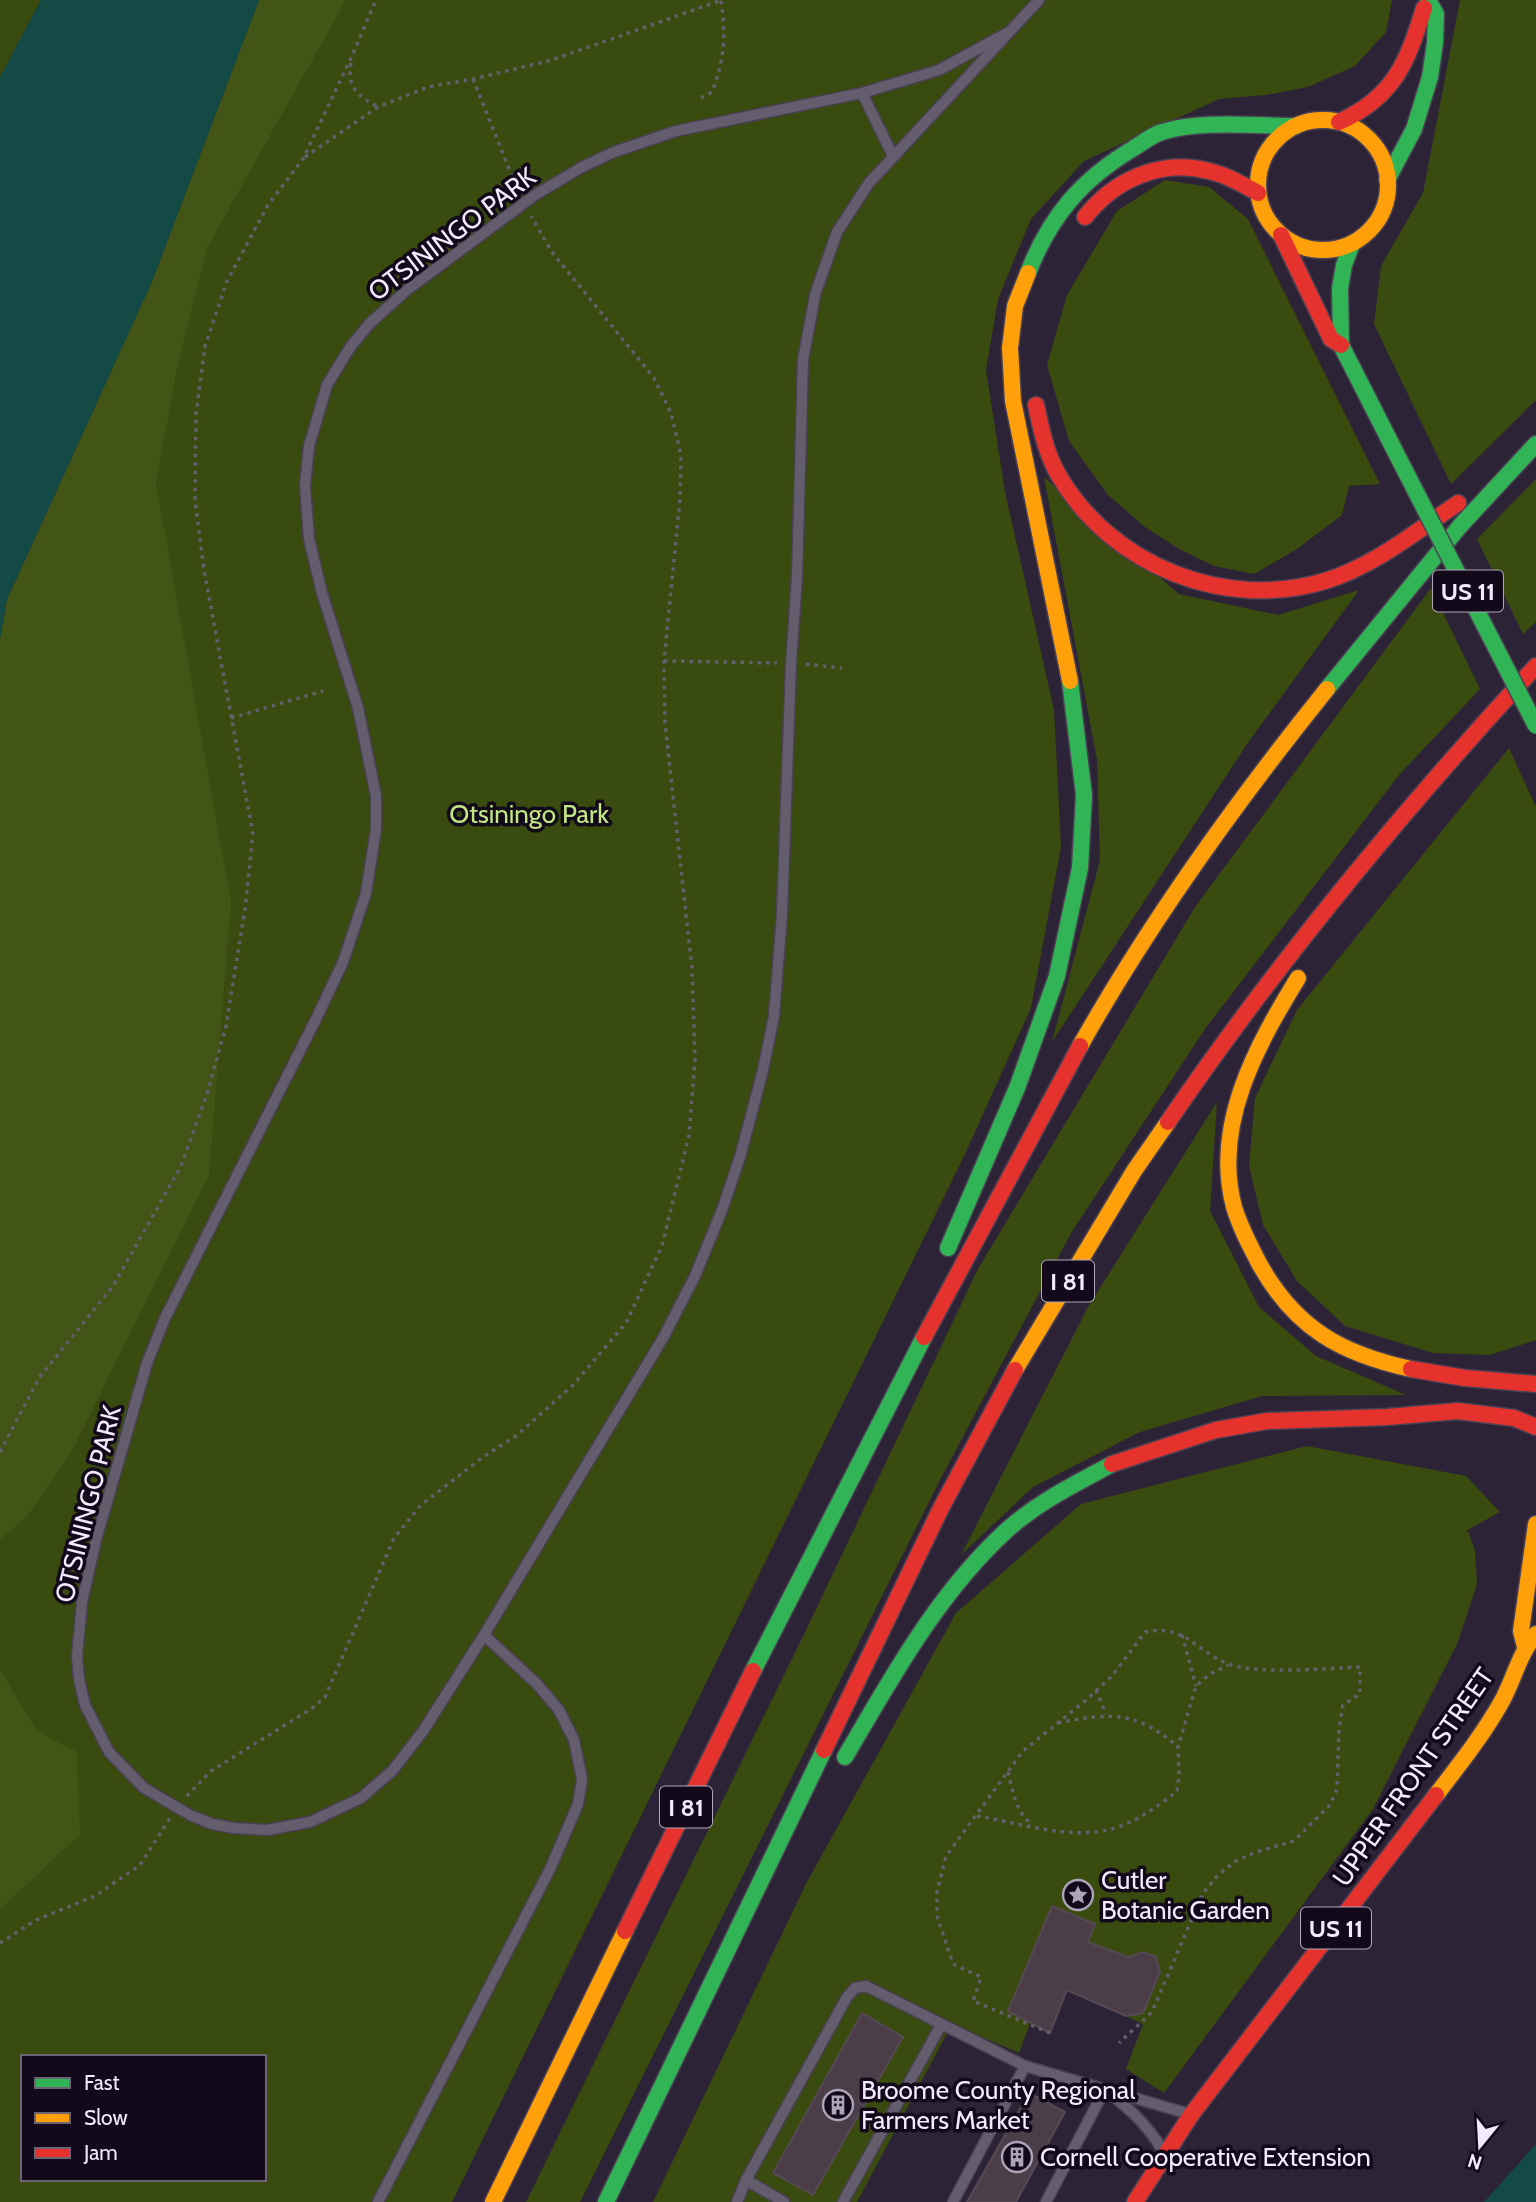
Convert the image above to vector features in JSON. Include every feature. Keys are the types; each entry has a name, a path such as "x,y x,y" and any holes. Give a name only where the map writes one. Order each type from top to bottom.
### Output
{"main road":[{"path":"1339,122 1369,106 1395,79 1412,48 1428,0"},
{"path":"1387,180 1414,129 1430,78 1436,14 1428,0"},
{"path":"942,1264 1017,1088 1057,976 1080,868 1084,795 1073,698 1013,401 1010,348 1015,306 1039,245 1057,215 1079,189 1108,163 1160,132 1193,125 1296,126 1318,120 1339,122 1355,128 1371,141 1382,159 1387,180 1386,197 1379,217 1369,231 1352,243 1336,249 1315,250 1299,246 1281,235"},
{"path":"1077,228 1100,198 1141,175 1161,170 1202,169 1232,179 1258,193 1259,178 1269,150 1277,140 1296,126"},
{"name":"US 11","path":"1258,193 1265,215 1281,235 1331,339 1341,345"},
{"name":"US 11","path":"1352,243 1340,288 1341,345 1536,726"},
{"path":"1033,385 1046,444 1059,476 1078,503 1127,550 1154,566 1185,580 1224,588 1260,591 1290,589 1325,581 1354,569 1411,535 1520,461"},
{"name":"I 81","path":"493,2202 725,1727 883,1414 1047,1105 1115,984 1160,914 1269,761 1460,526 1536,444"},
{"name":"I 81","path":"606,2202 941,1508 1016,1369 1134,1171 1225,1038 1364,863 1455,755 1536,666"},
{"path":"1364,863 1271,1022 1249,1066 1234,1116 1229,1155 1232,1198 1245,1237 1275,1293 1319,1335 1375,1360 1429,1374 1536,1384"},
{"path":"883,1414 932,1289"},
{"path":"838,1769 894,1674 965,1572 1009,1529 1051,1497 1117,1461 1216,1430 1267,1420 1387,1417 1458,1411 1514,1418 1536,1427"},
{"name":"UPPER FRONT STREET","path":"1525,1647 1521,1631 1536,1524"},
{"name":"UPPER FRONT STREET","path":"1135,2202 1191,2115 1377,1875 1490,1721 1511,1685 1525,1647 1536,1634"},
{"path":"716,1971 794,1850"}],"lane":[{"name":"OTSININGO PARK","path":"1007,33 939,70 862,93 676,131 614,152 582,167 523,203 407,290 370,323 351,345 327,385 309,446 305,486 309,539 322,593 358,708 376,796 376,829 366,893 343,962 317,1017 165,1318 143,1376 96,1540 82,1602 77,1657 85,1705 109,1752 144,1788 176,1808 212,1824 267,1830 310,1822 361,1798 393,1770 416,1741 484,1635 663,1338 695,1276 740,1157 774,1016 782,914 791,663 797,577 803,360 815,295 837,232 869,183 1039,0"},
{"path":"862,93 893,156"},
{"path":"378,2202 551,1867 578,1804 582,1779 574,1740 559,1710 537,1684 484,1635"},
{"path":"737,2202 746,2180 847,1997 855,1988 866,1986 1025,2066 1191,2115"},
{"path":"844,2202 941,2025"},
{"path":"953,2202 1025,2066"},
{"path":"1105,2089 1134,2112 1166,2155"},
{"path":"1045,2202 1105,2089"},
{"path":"746,2180 784,2202"}],"path":[{"path":"0,1452 39,1378 113,1286 181,1166 226,1026 245,909 253,834 204,570 195,501 196,414 205,346 227,281 268,205 303,159 376,0"},
{"path":"303,159 378,107 428,87 552,60 721,0 725,29 722,66 712,92 701,97"},
{"path":"351,58 348,79 354,89 378,107"},
{"path":"0,1943 36,1920 95,1896 140,1865 176,1808 211,1771 311,1709 325,1697 394,1538 421,1505 483,1457 516,1436 573,1385 626,1322 662,1246 689,1135 695,1060 692,969 665,723 664,661 680,499 681,455 671,413 654,379 552,252 523,203 473,79"},
{"path":"664,661 791,663 842,668"},
{"path":"231,719 323,691"},
{"path":"1050,2033 973,2001 981,1977 953,1964 937,1916 937,1892 946,1856 1023,1751 1112,1676 1145,1632 1163,1629 1182,1635 1229,1664 1288,1670 1360,1667 1360,1694 1343,1705 1339,1729 1337,1789 1330,1805 1294,1841 1256,1852 1236,1861 1219,1874 1203,1893 1152,2012 1119,2043"},
{"path":"977,1816 1058,1831 1097,1832 1129,1822 1177,1791 1178,1747 1196,1686 1182,1635"},
{"path":"1196,1686 1210,1674 1229,1664"},
{"path":"1096,1690 1106,1715"},
{"path":"1056,1724 1117,1715 1156,1730 1178,1747"},
{"path":"1008,1772 1015,1802 1032,1825"}],"green space":[{"path":"0,0 41,0 0,77"},
{"name":"Otsiningo Park","path":"259,0 1392,0 1386,32 1355,66 1308,87 1266,95 1219,99 1084,161 1031,219 998,299 986,370 1005,492 1054,710 1061,847 1031,1008 965,1154 452,2202 0,2202 0,639 104,387 160,261"},
{"path":"259,0 346,0 207,248 178,363 156,483 231,902 209,1175 72,1451 25,1519 0,1539 0,639 7,599 151,284"},
{"path":"1460,0 1536,0 1536,400 1451,484 1374,324 1381,266 1423,193"},
{"path":"1165,180 1209,187 1248,219 1380,484 1349,486 1342,515 1297,549 1254,574 1214,566 1179,549 1145,527 1108,495 1069,441 1047,365 1067,295 1117,211"},
{"path":"1044,477 1179,594 1278,615 1359,590 1247,744 1052,1042 1100,860 1097,760"},
{"path":"1536,479 1536,622 1523,634 1477,539"},
{"path":"1431,588 1480,689 1399,775 1205,1029 1071,1233 940,1480 580,2202 526,2202 807,1628 978,1269 1195,907"},
{"path":"1509,748 1536,807 1536,1340 1490,1355 1433,1353 1345,1326 1297,1281 1263,1225 1249,1166 1255,1098 1297,1010"},
{"path":"1217,1102 1210,1211 1259,1307 1316,1356 1406,1395 1262,1396 1140,1432 1033,1487 961,1555 1088,1307"},
{"name":"Cutler Botanic Garden","path":"1307,1446 1466,1476 1500,1512 1466,1531 1475,1551 1477,1584 1458,1642 1373,1809 1164,2093 1126,2069 1143,2024 1046,1980 1019,2053 952,2024 857,2202 653,2202 807,1882 956,1613 1081,1504"},
{"path":"0,1670 37,1731 77,1752 80,1834 0,1910"}],"shaded area":[{"path":"41,0 259,0 151,284 7,599 0,639 0,77"},
{"path":"1536,2144 1536,2202 1484,2202"}],"building":[{"path":"1052,1906 1095,1924 1088,1942 1128,1957 1143,1952 1156,1957 1160,1972 1143,2013 1126,2016 1067,1990 1050,2033 1008,2011"},
{"name":"Broome County Regional Farmers Market","path":"862,2013 903,2037 813,2195 773,2173"},
{"name":"Cornell Cooperative Extension","path":"1029,2093 1065,2112 1016,2202 967,2202"}],"traffic: fast":[{"path":"1387,180 1414,129 1430,77 1436,14 1428,0"},
{"path":"1028,273 1057,217 1083,186 1115,160 1151,137 1177,128 1193,126 1296,126"},
{"path":"1352,244 1344,265 1340,288 1341,345 1398,457"},
{"path":"1327,689 1460,526 1536,444"},
{"path":"1398,457 1536,726"},
{"path":"948,1248 1017,1088 1057,976 1080,868 1084,795 1070,681"},
{"path":"753,1671 924,1337"},
{"path":"845,1757 918,1637 959,1581 982,1555 1031,1511 1112,1464"},
{"path":"606,2202 824,1750"}],"traffic: slow":[{"path":"1323,120 1348,125 1369,139 1383,160 1388,185 1383,210 1369,231 1348,245 1323,250 1298,245 1277,231 1263,210 1258,185 1263,160 1277,139 1298,125 1323,120"},
{"path":"1028,273 1015,306 1010,348 1013,401 1070,681"},
{"path":"1080,1046 1165,907 1260,775 1327,689"},
{"path":"1298,978 1254,1058 1242,1087 1229,1146 1229,1176 1234,1207 1260,1265 1274,1287 1305,1322 1342,1346 1386,1363 1411,1369"},
{"path":"1015,1370 1134,1171 1168,1122"},
{"path":"1525,1647 1521,1631 1536,1524"},
{"path":"1436,1795 1495,1714 1525,1650 1536,1634"},
{"path":"493,2202 625,1931"}],"traffic: jam":[{"path":"1339,122 1373,101 1396,76 1424,8"},
{"path":"1085,217 1110,192 1140,175 1156,170 1191,168 1215,173 1258,193"},
{"path":"1281,235 1331,339 1341,345"},
{"path":"1036,405 1051,459 1059,476 1082,508 1109,535 1140,557 1174,574 1211,585 1249,590 1287,589 1325,581 1378,557 1458,503"},
{"path":"1168,1122 1253,1003 1344,887 1438,775 1536,666"},
{"path":"924,1337 1080,1046"},
{"path":"1411,1369 1465,1378 1536,1384"},
{"path":"824,1750 941,1508 1015,1370"},
{"path":"1112,1464 1216,1430 1267,1421 1387,1417 1458,1411 1514,1418 1536,1427"},
{"path":"625,1931 753,1671"},
{"path":"1135,2202 1191,2115 1436,1795"}],"place":[{"name":"Cutler Botanic Garden","path":"1078,1895"},
{"name":"Broome County Regional Farmers Market","path":"838,2105"},
{"name":"Cornell Cooperative Extension","path":"1017,2157"}]}
